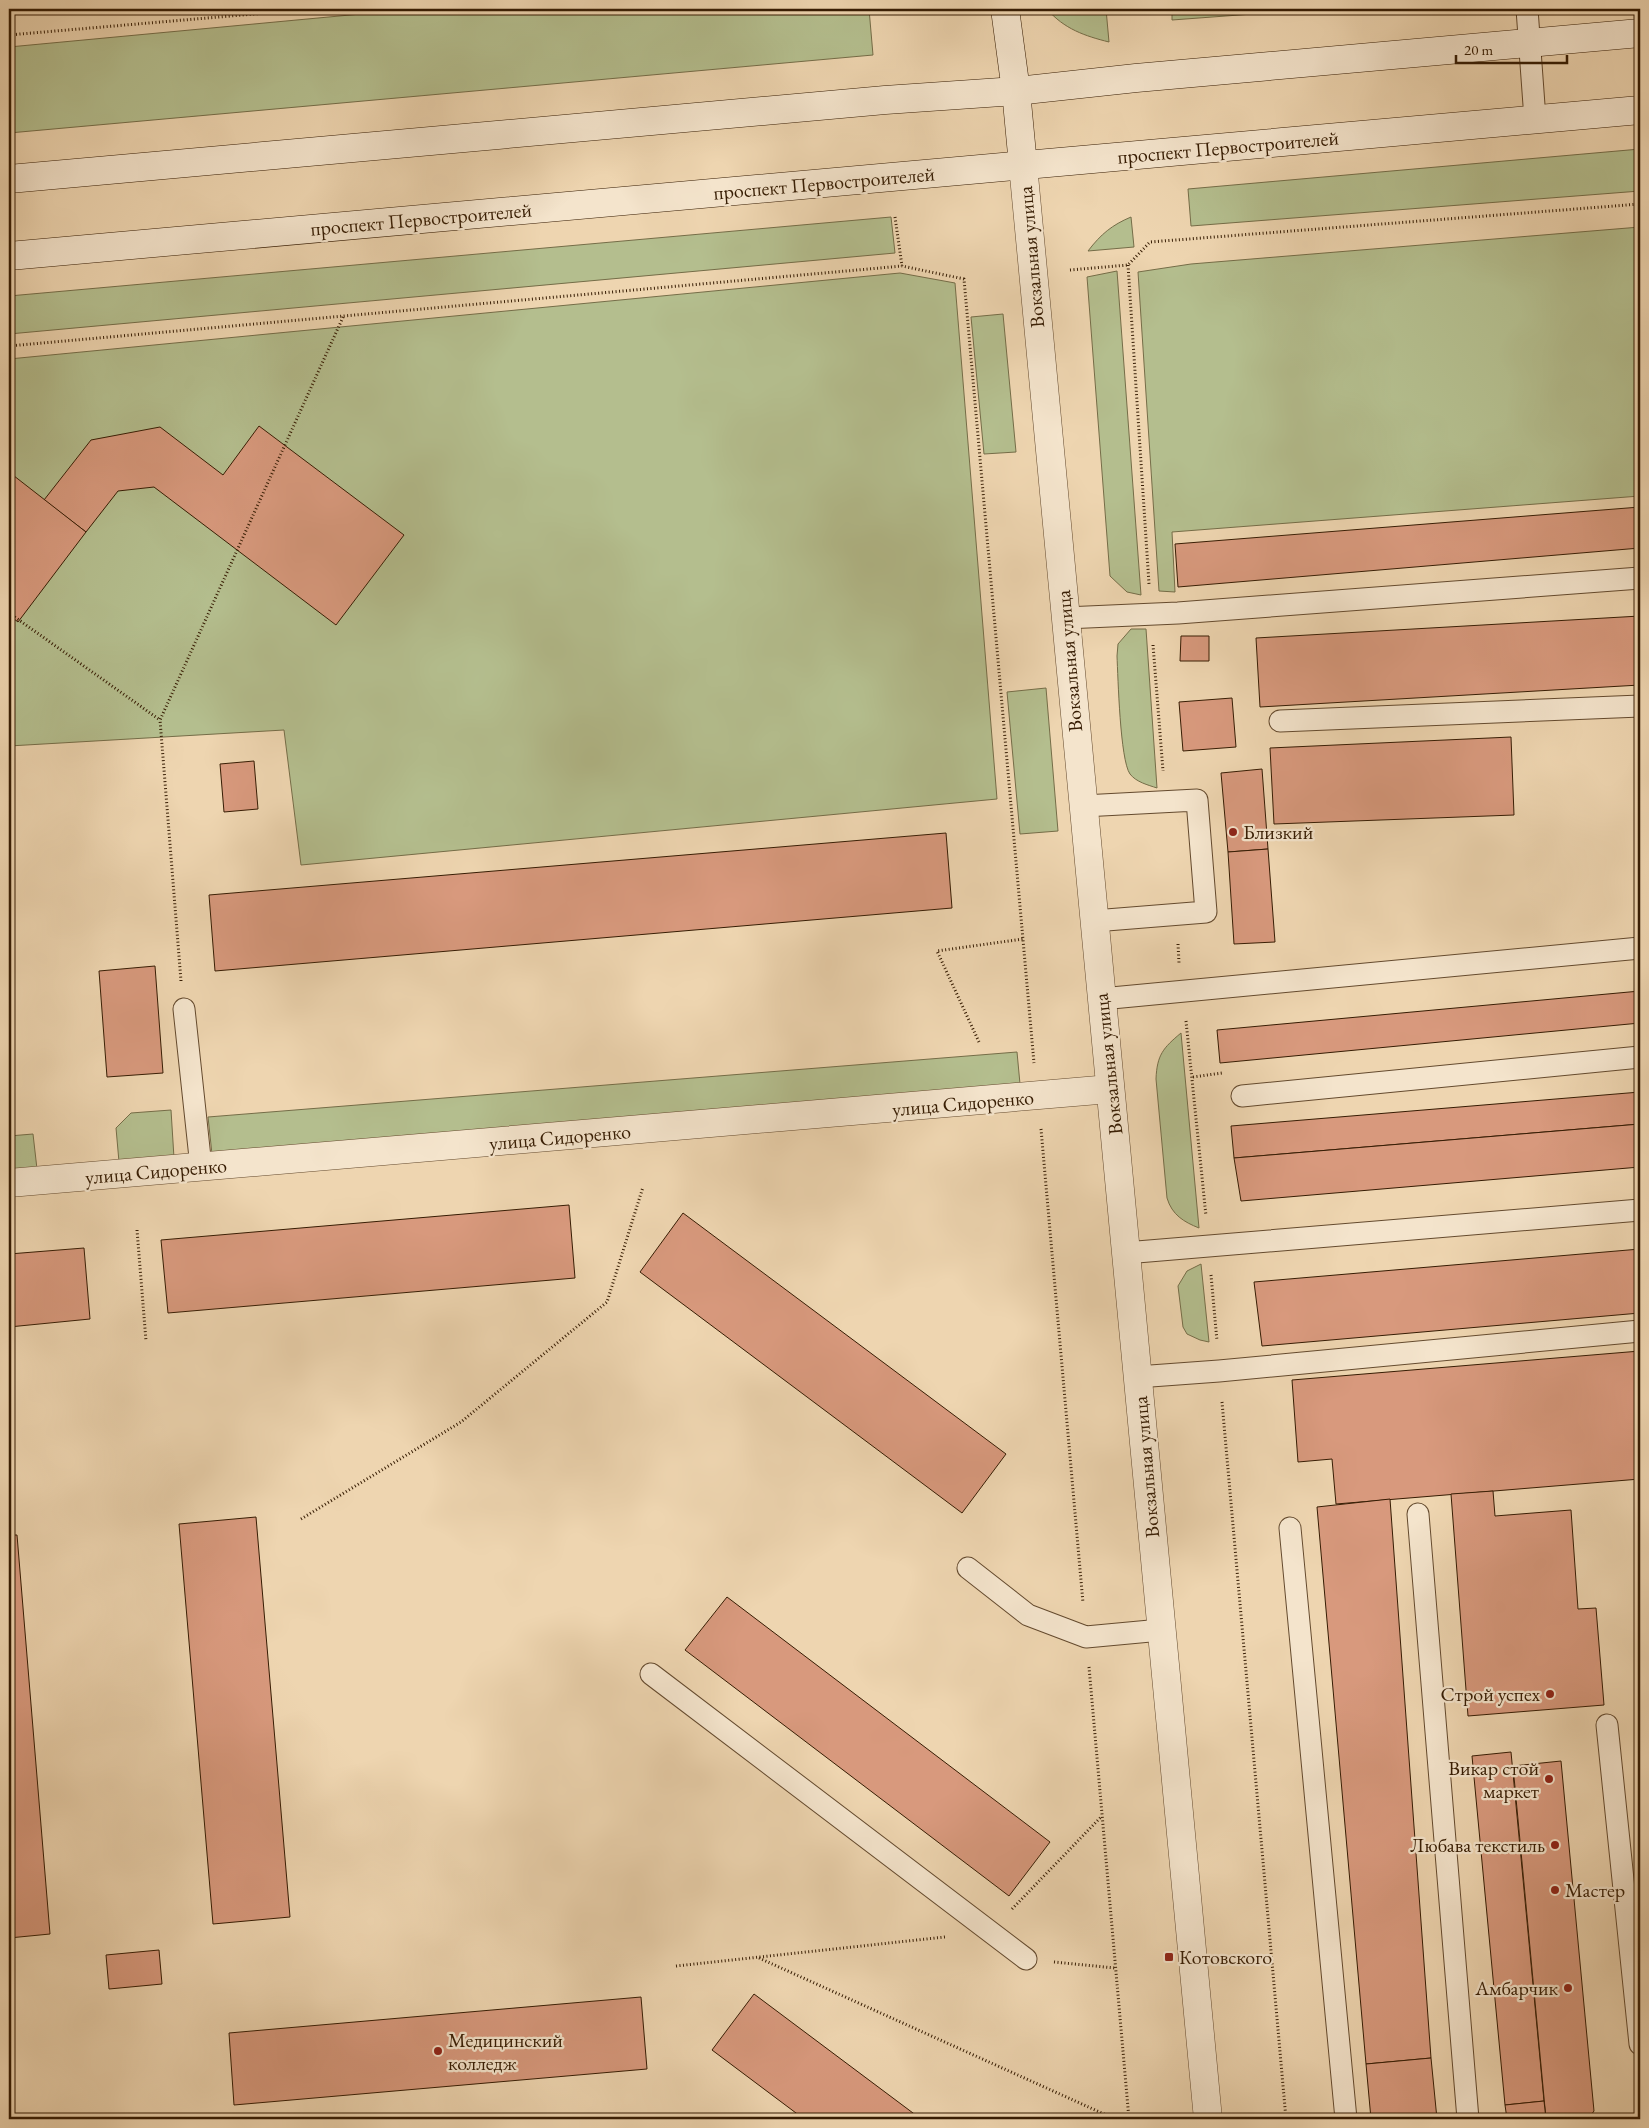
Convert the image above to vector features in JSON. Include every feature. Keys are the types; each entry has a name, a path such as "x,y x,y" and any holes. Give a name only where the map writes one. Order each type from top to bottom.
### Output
{"main road":[{"name":"Вокзальная улица","path":"1005,9 1016,90 1208,2119"},
{"path":"9,179 1640,33"},
{"name":"проспект Первостроителей","path":"9,256 1640,110"},
{"name":"улица Сидоренко","path":"9,1184 1038,1097 1110,1089"}],"lane":[{"path":"1527,9 1535,119"},
{"path":"1065,618 1151,614 1640,578"},
{"path":"1280,721 1640,706"},
{"path":"1083,806 1197,800 1206,912 1094,921"},
{"path":"1101,999 1640,948"},
{"path":"184,1008 201,1167"},
{"path":"1242,1096 1640,1057"},
{"path":"1125,1253 1640,1210"},
{"path":"1137,1377 1640,1331"},
{"path":"1418,1514 1468,2119"},
{"path":"1290,1528 1346,2119"},
{"path":"968,1568 1028,1615 1086,1637 1162,1630"},
{"path":"651,1674 1026,1959"},
{"path":"1607,1725 1640,2044"}],"path":[{"path":"9,35 312,9"},
{"path":"1070,270 1128,265 1150,242 1640,204"},
{"path":"895,216 902,266"},
{"path":"1128,265 1165,801"},
{"path":"9,346 902,266 964,279 1128,2119"},
{"path":"184,1008 160,720 344,315"},
{"path":"9,613 160,720"},
{"path":"1175,915 1209,1247 1286,2119"},
{"path":"979,1042 937,951 1024,939"},
{"path":"301,1519 460,1422 607,1302 643,1187"},
{"path":"138,1230 146,1341"},
{"path":"676,1966 990,1932 1102,1816"},
{"path":"758,1957 1116,2119"},
{"path":"1026,1959 1115,1968"}],"green space":[{"path":"414,9 869,9 873,55 9,133 9,47"},
{"path":"1047,9 1106,9 1109,42 1075,31 1060,22"},
{"path":"1172,9 1320,9 1172,20"},
{"path":"1640,149 1640,191 1191,226 1188,189"},
{"path":"891,217 895,253 9,334 9,296"},
{"path":"1131,217 1134,247 1088,251 1107,231"},
{"path":"1640,227 1640,496 1172,532 1175,592 1159,591 1138,272 1191,264"},
{"path":"1117,271 1141,595 1127,592 1110,576 1087,277"},
{"path":"900,273 955,283 997,799 301,865 284,730 9,746 9,359"},
{"path":"1003,314 1016,452 984,454 971,317"},
{"path":"1131,629 1146,629 1157,788 1142,783 1130,774 1124,753 1117,656 1118,644"},
{"path":"1046,688 1058,831 1020,834 1007,692"},
{"path":"1181,1033 1199,1228 1179,1217 1172,1209 1167,1198 1156,1079 1162,1053"},
{"path":"1017,1052 1020,1084 212,1154 208,1117"},
{"path":"171,1110 174,1158 119,1162 116,1128 131,1113"},
{"path":"33,1134 37,1169 9,1171 9,1136"},
{"path":"1201,1264 1209,1342 1187,1334 1183,1327 1178,1286 1187,1271"}],"building":[{"path":"259,426 404,535 336,625 154,487 118,491 86,532 44,500 91,440 160,427 223,475"},
{"path":"9,472 86,532 18,622 9,615"},
{"path":"1640,507 1640,548 1178,587 1175,544"},
{"path":"1640,616 1640,685 1260,707 1256,638"},
{"path":"1181,636 1209,636 1209,661 1180,661"},
{"path":"1232,698 1236,747 1183,751 1179,702"},
{"path":"1511,737 1514,815 1274,824 1270,748"},
{"path":"254,761 258,809 224,812 220,764"},
{"path":"1262,769 1268,849 1228,852 1221,773"},
{"path":"946,833 952,908 215,971 209,895"},
{"path":"1268,849 1275,942 1234,944 1228,852"},
{"path":"155,966 163,1073 107,1077 99,971"},
{"path":"1640,991 1640,1023 1220,1063 1217,1030"},
{"path":"1640,1092 1640,1124 1234,1158 1231,1126"},
{"path":"1640,1124 1640,1167 1241,1201 1234,1158"},
{"path":"569,1205 575,1278 168,1313 161,1240"},
{"path":"683,1213 1006,1454 962,1513 640,1272"},
{"path":"84,1248 90,1319 9,1327 9,1254"},
{"path":"1640,1249 1640,1313 1262,1346 1254,1282"},
{"path":"1640,1351 1640,1479 1336,1504 1332,1459 1298,1462 1292,1380"},
{"path":"1493,1491 1495,1516 1571,1510 1578,1609 1596,1608 1604,1705 1468,1716 1451,1494"},
{"path":"1390,1499 1431,2058 1366,2064 1317,1507"},
{"path":"256,1517 290,1917 213,1924 179,1524"},
{"path":"9,1535 17,1535 50,1934 9,1938"},
{"path":"727,1597 1050,1842 1009,1896 685,1650"},
{"path":"1511,1752 1544,2101 1505,2105 1472,1756"},
{"path":"1561,1761 1594,2111 1588,2119 1546,2119 1513,1766"},
{"path":"159,1950 162,1984 109,1989 106,1955"},
{"path":"754,1994 921,2119 804,2119 712,2050"},
{"name":"Медицинский колледж","path":"641,1997 647,2069 234,2105 229,2033"},
{"path":"1431,2058 1437,2119 1371,2119 1366,2064"},
{"path":"1544,2101 1546,2119 1507,2119 1505,2105"}],"place":[{"name":"Близкий","path":"1233,832"},
{"name":"Строй успех","path":"1550,1694"},
{"name":"Викар стой маркет","path":"1549,1779"},
{"name":"Любава текстиль","path":"1555,1845"},
{"name":"Мастер","path":"1555,1890"},
{"name":"Котовского","path":"1169,1957"},
{"name":"Амбарчик","path":"1568,1988"},
{"name":"Медицинский колледж","path":"438,2051"}]}
